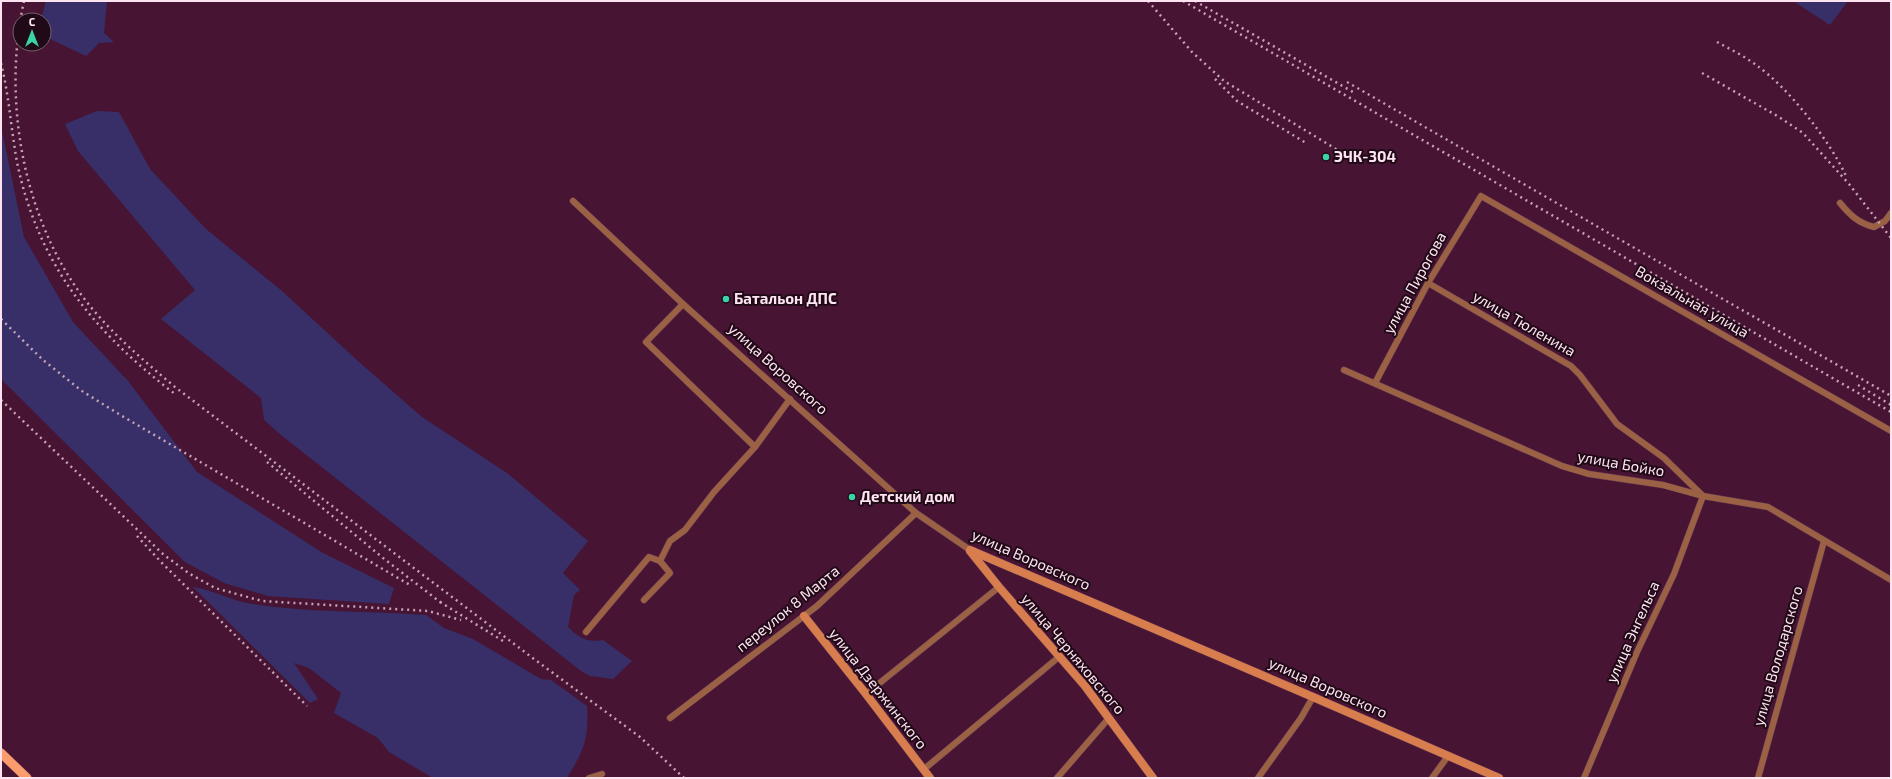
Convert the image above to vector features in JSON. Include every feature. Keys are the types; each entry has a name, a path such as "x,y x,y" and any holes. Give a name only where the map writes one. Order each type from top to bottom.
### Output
{"main road":[{"path":"1,753 27,778"}],"street":[{"name":"улица Пирогова","path":"1375,383 1428,283 1481,196"},
{"name":"Вокзальная улица","path":"1481,196 1891,431"},
{"name":"улица Воровского","path":"573,201 683,304 916,513 970,550 1313,696 1499,778"},
{"path":"1840,203 1850,216 1864,225 1874,227 1885,221 1891,213"},
{"name":"улица Тюленина","path":"1428,283 1571,366 1580,375 1617,424 1664,458 1702,496"},
{"path":"683,304 646,342 755,447"},
{"name":"улица Бойко","path":"1344,370 1562,466 1589,474 1663,485 1702,496 1768,508 1891,580"},
{"path":"660,562 670,541 684,530 714,492 755,447 790,399"},
{"name":"улица Энгельса","path":"1584,778 1637,652 1674,574 1702,496"},
{"name":"переулок 8 Марта","path":"670,718 804,616 916,513"},
{"name":"улица Володарского","path":"1758,778 1824,541"},
{"name":"улица Черняховского","path":"970,550 999,587 1060,656 1109,718 1152,778"},
{"path":"586,632 649,557 660,562 670,573 644,600"},
{"path":"866,694 999,587"},
{"name":"улица Дзержинского","path":"804,616 930,778"},
{"path":"923,770 1060,656"},
{"path":"1258,778 1301,718 1313,696"},
{"path":"1057,778 1109,718"},
{"path":"1432,778 1448,756"},
{"path":"589,778 602,774"}],"shaded area":[{"path":"46,1 107,1 104,33 114,42 99,43 86,56 52,40 52,12 43,12"},
{"path":"1793,1 1848,1 1830,25"},
{"path":"97,111 119,112 150,169 206,229 282,291 359,362 422,417 507,473 588,541 563,573 580,590 574,595 568,627 584,639 593,641 603,640 632,661 613,679 590,676 581,671 281,435 264,420 261,398 161,319 195,290 78,151 65,124"},
{"path":"1,126 24,237 73,322 128,381 197,472 323,553 394,588 389,604 268,596 224,583 185,562 1,379"},
{"path":"193,587 208,590 244,603 274,607 426,615 444,628 473,639 541,679 551,680 587,706 586,736 578,760 567,778 433,778 389,752 378,738 334,713 341,693 309,668 294,663 318,699 310,703"}],"railway":[{"path":"24,1 18,39 16,78 17,118 23,158 33,197 47,234 64,269 86,301 106,325 175,387 534,659 640,737 684,778"},
{"path":"1148,1 1192,52 1224,81 1359,163"},
{"path":"1183,1 1891,412"},
{"path":"1195,1 1353,92"},
{"path":"1717,42 1751,62 1781,87 1819,131 1830,147 1846,176"},
{"path":"1,63 17,162 26,199 39,233 55,264 95,321 119,346 175,394"},
{"path":"1702,73 1779,117 1803,133 1849,184 1891,238"},
{"path":"1215,79 1237,101 1306,143"},
{"path":"1347,82 1891,396"},
{"path":"1,319 43,360 82,391 410,585"},
{"path":"1858,385 1891,405"},
{"path":"1,400 164,555 190,574 215,588 262,601 428,611 461,620"},
{"path":"267,462 383,558 444,605"},
{"path":"137,536 162,563 307,706"},
{"path":"440,602 503,641"}],"place":[{"name":"ЭЧК-304","path":"1326,157"},
{"name":"Батальон ДПС","path":"726,299"},
{"name":"Детский дом","path":"852,497"}]}
